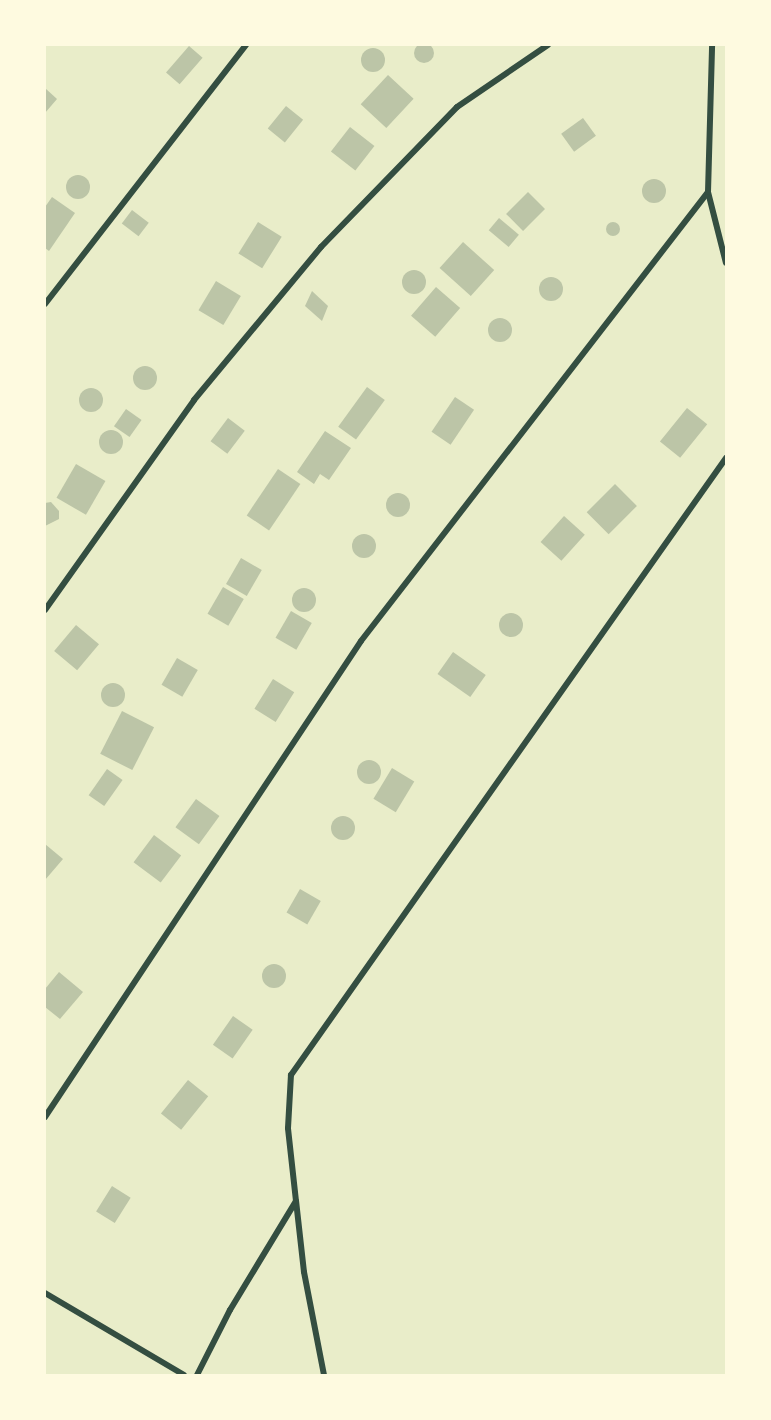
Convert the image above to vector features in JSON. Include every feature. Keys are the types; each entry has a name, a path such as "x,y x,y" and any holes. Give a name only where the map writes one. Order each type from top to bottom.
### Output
{"street":[{"path":"45,304 246,45"},
{"path":"45,610 194,400 321,247 457,107 548,45"},
{"path":"712,45 708,192 726,263"},
{"path":"45,1118 361,641 708,192"},
{"path":"324,1375 304,1272 296,1201 288,1128 291,1075 726,458"},
{"path":"197,1375 230,1310 296,1201"},
{"path":"45,1293 184,1375"}],"building":[{"path":"420,43 428,43 434,49 434,57 428,63 420,63 414,57 414,49"},
{"path":"189,46 203,58 180,84 166,72"},
{"path":"373,48 378,49 384,55 384,65 378,71 373,72 368,71 362,65 361,60 362,55 368,49"},
{"path":"388,75 414,99 386,128 361,104"},
{"path":"45,88 57,99 45,113"},
{"path":"286,106 303,120 285,142 268,129"},
{"path":"583,118 596,136 574,152 561,134"},
{"path":"350,127 374,146 355,171 331,151"},
{"path":"78,175 83,176 89,182 89,192 83,198 78,199 73,198 67,192 66,187 67,182 73,176"},
{"path":"654,179 662,183 666,191 662,199 654,203 646,199 642,191 646,183"},
{"path":"528,192 545,209 523,231 506,214"},
{"path":"52,197 75,213 49,251 45,248 45,207"},
{"path":"132,210 149,223 139,236 122,224"},
{"path":"499,218 519,235 509,247 489,230"},
{"path":"258,222 282,237 262,268 238,253"},
{"path":"610,222 616,222 620,229 616,236 610,236 606,232 606,226"},
{"path":"463,242 494,270 471,296 440,268"},
{"path":"414,270 419,271 425,277 425,287 419,293 414,294 409,293 403,287 402,282 403,277 409,271"},
{"path":"551,277 556,278 562,284 562,294 556,300 551,301 546,300 540,294 539,289 540,284 546,278"},
{"path":"216,281 241,296 223,325 198,310"},
{"path":"436,287 460,308 435,337 411,316"},
{"path":"312,291 328,306 322,321 305,306"},
{"path":"500,318 505,319 511,325 511,335 505,341 500,342 495,341 489,335 488,330 489,325 495,319"},
{"path":"145,366 153,370 157,378 153,386 145,390 137,386 133,378 137,370"},
{"path":"367,387 385,400 356,440 338,427"},
{"path":"91,388 96,389 102,395 102,405 96,411 91,412 86,411 80,405 79,400 80,395 86,389"},
{"path":"455,397 474,410 451,445 432,432"},
{"path":"687,408 707,424 680,458 660,441"},
{"path":"126,409 142,420 130,437 114,426"},
{"path":"228,418 245,431 227,454 211,441"},
{"path":"111,430 116,431 122,437 122,447 116,453 111,454 106,453 100,447 99,442 100,437 106,431"},
{"path":"325,431 351,448 329,480 320,474 314,484 297,472"},
{"path":"76,464 105,481 86,515 56,498"},
{"path":"278,469 300,484 269,531 247,515"},
{"path":"615,484 637,506 609,534 587,512"},
{"path":"398,493 403,494 409,500 409,510 403,516 398,517 393,516 387,510 386,505 387,500 393,494"},
{"path":"51,502 59,511 59,519 45,526 45,503"},
{"path":"564,516 585,535 561,561 541,542"},
{"path":"364,534 369,535 375,541 375,551 369,557 364,558 359,557 353,551 352,546 353,541 359,535"},
{"path":"241,558 262,570 247,596 226,584"},
{"path":"223,587 244,599 228,626 207,614"},
{"path":"304,588 309,589 315,595 315,605 309,611 304,612 299,611 293,605 292,600 293,595 299,589"},
{"path":"291,611 312,623 296,650 276,638"},
{"path":"511,613 516,614 522,620 522,630 516,636 511,637 506,636 500,630 499,625 500,620 506,614"},
{"path":"76,625 99,644 77,670 54,651"},
{"path":"453,652 486,675 470,697 438,674"},
{"path":"177,658 198,670 182,697 162,685"},
{"path":"273,679 294,692 276,722 254,709"},
{"path":"113,683 118,684 124,690 124,700 118,706 113,707 108,706 102,700 101,695 102,690 108,684"},
{"path":"122,711 154,727 132,770 100,754"},
{"path":"369,760 374,761 380,767 380,777 374,783 369,784 364,783 358,777 357,772 358,767 364,761"},
{"path":"392,768 414,781 396,812 373,799"},
{"path":"107,769 123,780 104,806 89,795"},
{"path":"196,799 219,816 199,844 175,827"},
{"path":"343,816 348,817 354,823 354,833 348,839 343,840 338,839 332,833 331,828 332,823 338,817"},
{"path":"154,835 181,855 161,883 134,862"},
{"path":"45,844 63,859 45,880"},
{"path":"300,889 321,901 307,924 286,912"},
{"path":"274,964 279,965 285,971 285,981 279,987 274,988 269,987 263,981 262,976 263,971 269,965"},
{"path":"59,972 83,992 60,1019 45,1007 45,989"},
{"path":"233,1016 253,1030 233,1058 213,1045"},
{"path":"188,1080 208,1096 181,1130 161,1113"},
{"path":"112,1186 131,1198 115,1223 96,1211"}]}
